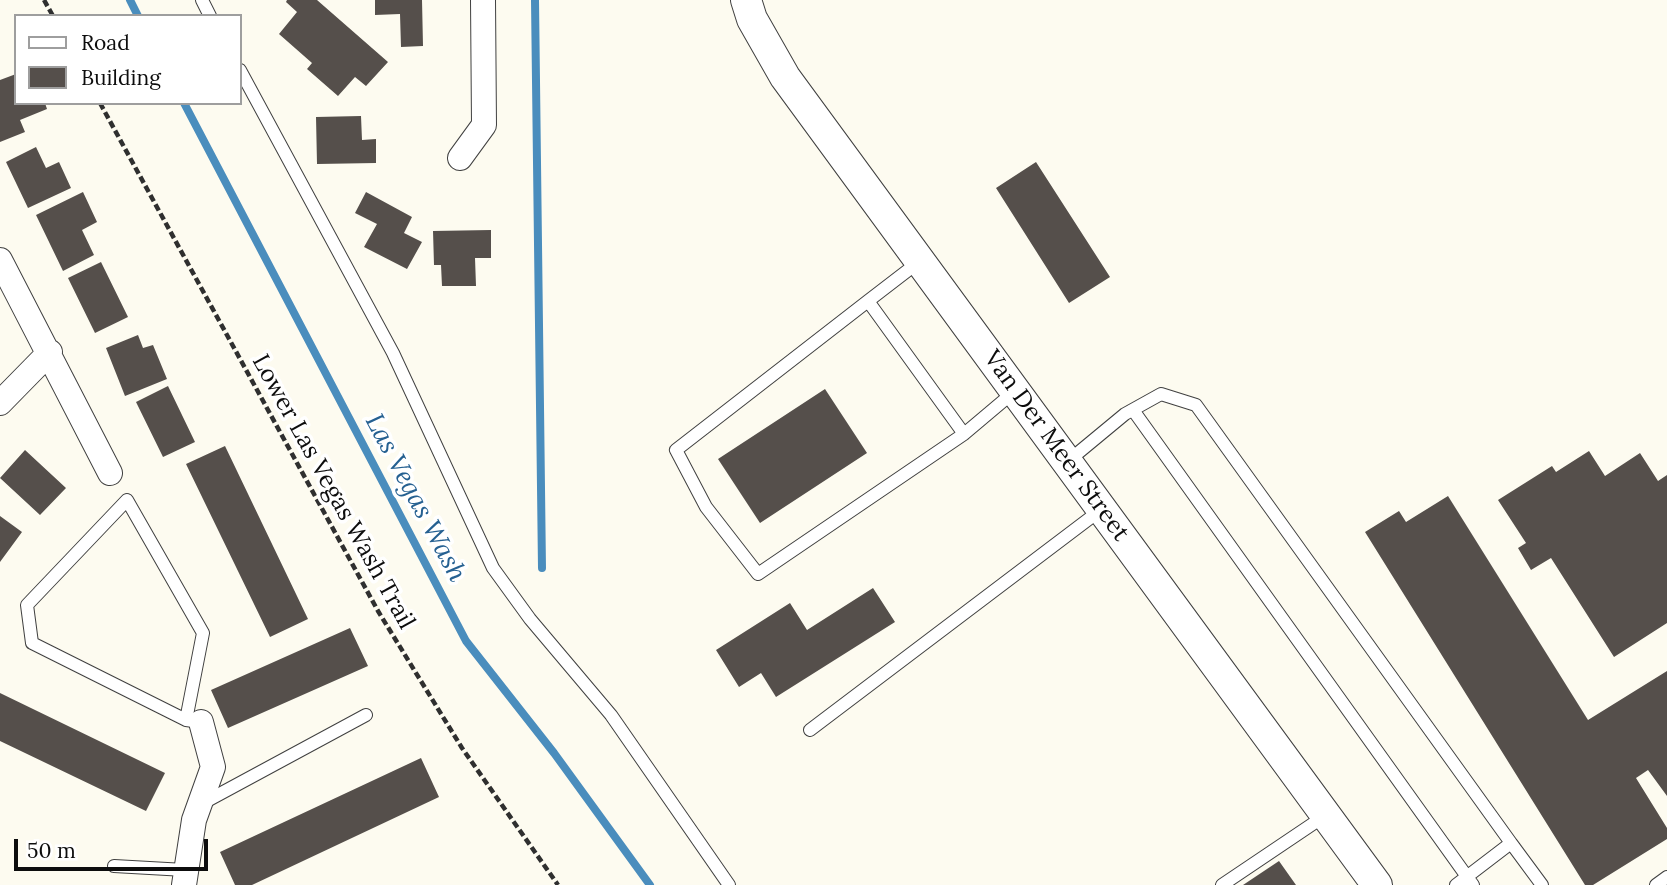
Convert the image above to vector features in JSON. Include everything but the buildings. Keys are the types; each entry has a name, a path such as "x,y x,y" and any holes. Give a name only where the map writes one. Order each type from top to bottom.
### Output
{"street":[{"path":"460,158 484,125 484,0"},
{"name":"Van Der Meer Street","path":"746,0 752,19 785,76 1377,885"},
{"path":"0,260 50,352 110,473"},
{"path":"0,403 50,352"},
{"path":"185,877 200,804 214,766 194,721"}],"lane":[{"path":"242,74 393,353 493,568 530,619 611,715 729,885"},
{"path":"920,261 676,450 706,507 758,574 964,433 1015,391"},
{"path":"868,302 964,433"},
{"path":"1068,462 1133,410 1161,394 1196,405 1542,885"},
{"path":"1133,410 1470,881"},
{"path":"127,500 203,633 194,721 32,643 27,605 127,500"},
{"path":"810,730 1102,509"},
{"path":"200,804 366,715"},
{"path":"1222,885 1326,815"},
{"path":"1456,885 1470,881 1511,843"},
{"path":"114,866 185,877"},
{"path":"1656,885 1667,877"}],"path":[{"name":"Lower Las Vegas Wash Trail","path":"101,105 371,600 462,748 558,885"}],"waterway":[{"name":"Las Vegas Wash","path":"130,0 137,14"},
{"name":"Las Vegas Wash","path":"535,0 542,568"},
{"name":"Las Vegas Wash","path":"185,105 466,641 554,753 650,885"}]}
